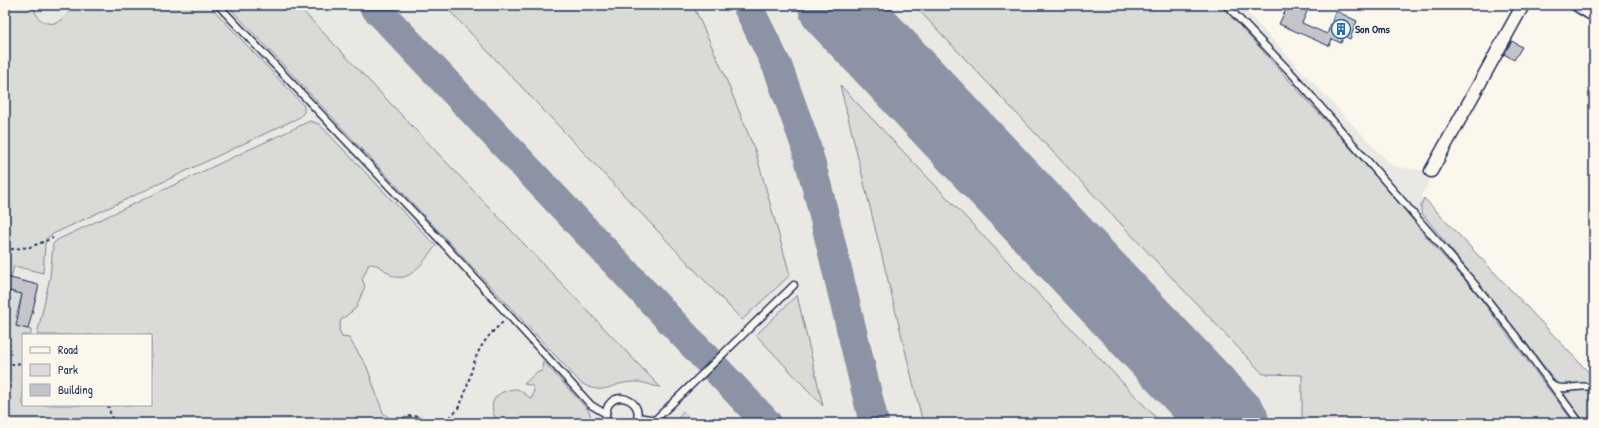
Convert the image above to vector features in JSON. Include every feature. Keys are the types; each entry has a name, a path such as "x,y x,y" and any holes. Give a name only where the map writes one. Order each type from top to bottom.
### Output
{"street":[{"path":"1431,171 1523,5"},
{"path":"1577,5 1590,13 1594,7"}],"lane":[{"path":"218,5 510,316 591,405 607,420"},
{"path":"1226,5 1293,75 1477,287 1580,423"},
{"path":"638,417 657,421 794,285"},
{"path":"1553,386 1562,389 1582,386 1594,388"},
{"path":"607,420 609,404 613,400 623,398 633,402 636,406 638,417 635,423"}],"path":[{"path":"6,250 30,247 53,238"},
{"path":"392,423 414,415 427,420 438,421 450,418 457,411 477,356 487,337 510,316"},
{"path":"5,365 22,363"},
{"path":"108,406 113,423"}],"shaded area":[{"path":"5,5 1240,5 1392,166 1424,171 1431,178 1421,196 1594,378 1594,423 5,423"}],"green space":[{"path":"5,5 34,5 36,13 40,19 51,23 64,19 71,5 209,5 304,106 304,112 300,117 51,235 46,239 43,273 14,266 11,279 7,278 5,284"},
{"path":"227,5 297,5 660,387 640,382 632,382 596,389 581,383"},
{"path":"444,5 693,5 722,69 756,153 790,275 742,320"},
{"path":"914,5 1221,5 1390,192 1433,245 1474,290 1574,423 1309,423 1302,416 1302,375 1263,374"},
{"path":"840,85 1161,423 923,423"},
{"path":"310,121 319,124 436,246 417,269 405,277 391,275 378,266 369,264 362,279 365,286 356,308 341,320 339,329 342,337 349,338 367,367 383,413 396,423 5,423 5,290 22,294 16,317 18,318 16,326 31,330 31,334 22,334 22,406 152,406 152,334 37,334 50,277 53,244 57,240"},
{"path":"1424,198 1594,378 1594,385 1565,385 1556,382 1421,212 1421,205"},
{"path":"797,295 823,406 756,335"},
{"path":"543,361 589,411 591,417 584,423 499,423 496,419 492,406 495,398 505,391 516,389 532,399 534,389 531,385 524,384 536,373 542,371"},
{"path":"1587,389 1594,392 1594,423 1585,423 1565,396 1566,391"},
{"path":"682,412 684,412 694,423 679,423 678,420"}],"building":[{"name":"Son Oms","path":"1288,5 1310,5 1302,23 1327,34 1336,11 1357,21 1350,39 1344,36 1341,43 1332,39 1329,46 1279,24"},
{"path":"1512,41 1522,47 1514,60 1504,54"},
{"path":"6,277 39,285 28,329 16,326 22,294 5,290"}],"taxiway":[{"path":"373,5 767,423"},
{"path":"747,5 778,68 805,143 874,423"}],"runway":[{"path":"836,5 1231,423"}],"place":[{"name":"Son Oms","path":"1341,29"}]}
